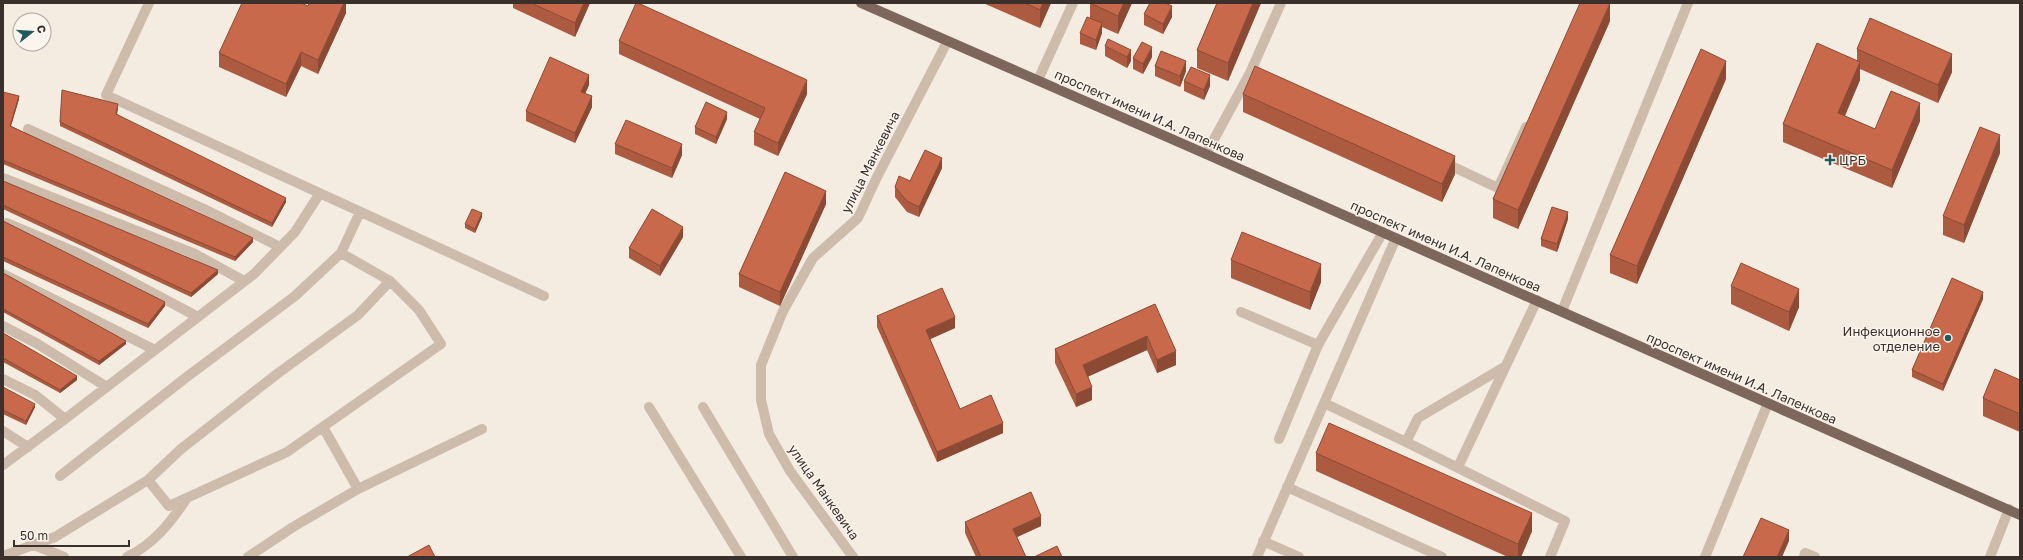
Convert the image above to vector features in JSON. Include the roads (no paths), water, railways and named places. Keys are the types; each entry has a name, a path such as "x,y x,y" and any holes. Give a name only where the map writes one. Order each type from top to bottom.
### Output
{"main road":[{"name":"проспект имени И.А. Лапенкова","path":"861,3 947,42 1038,80 1384,232 2020,515"}],"street":[{"path":"149,3 106,95 544,296"},
{"path":"1038,80 1073,3"},
{"path":"1206,154 1254,75 1281,3"},
{"path":"1562,311 1688,3"},
{"name":"улица Манкевича","path":"853,557 790,471 769,434 761,400 761,366 783,311 813,258 858,218 877,176 947,42"},
{"path":"1434,158 1498,188 1531,115"},
{"path":"28,129 204,209 280,247"},
{"path":"3,178 195,254 244,281"},
{"path":"3,465 244,281 295,232 320,193"},
{"path":"60,476 175,385 295,296 341,253 360,212"},
{"path":"7,223 78,253 198,317"},
{"path":"1279,439 1318,346 1384,232"},
{"path":"1257,557 1396,238"},
{"path":"148,480 169,506 287,452 440,344 419,310 390,281 341,253"},
{"path":"3,274 155,350"},
{"path":"3,556 55,536 148,480 199,435 277,374 358,315 390,281"},
{"path":"1458,467 1537,300"},
{"path":"1240,312 1318,346"},
{"path":"3,326 36,343 107,387"},
{"path":"1406,442 1418,418 1506,366"},
{"path":"3,379 35,395 65,419"},
{"path":"1324,403 1458,467 1565,521 1550,557"},
{"path":"1704,557 1768,403"},
{"path":"649,407 741,557"},
{"path":"703,407 794,557"},
{"path":"323,427 358,489"},
{"path":"248,557 293,527 358,489 482,429"},
{"path":"3,431 28,447"},
{"path":"1287,487 1442,557"},
{"path":"127,557 140,551 172,522 187,498"},
{"path":"1990,557 2009,509"},
{"path":"1263,541 1299,557"},
{"path":"34,545 64,557"},
{"path":"1804,557 1805,553 1815,557"}],"place":[{"name":"ЦРБ","path":"1830,160"},
{"name":"Инфекционное отделение","path":"1948,338"}]}
